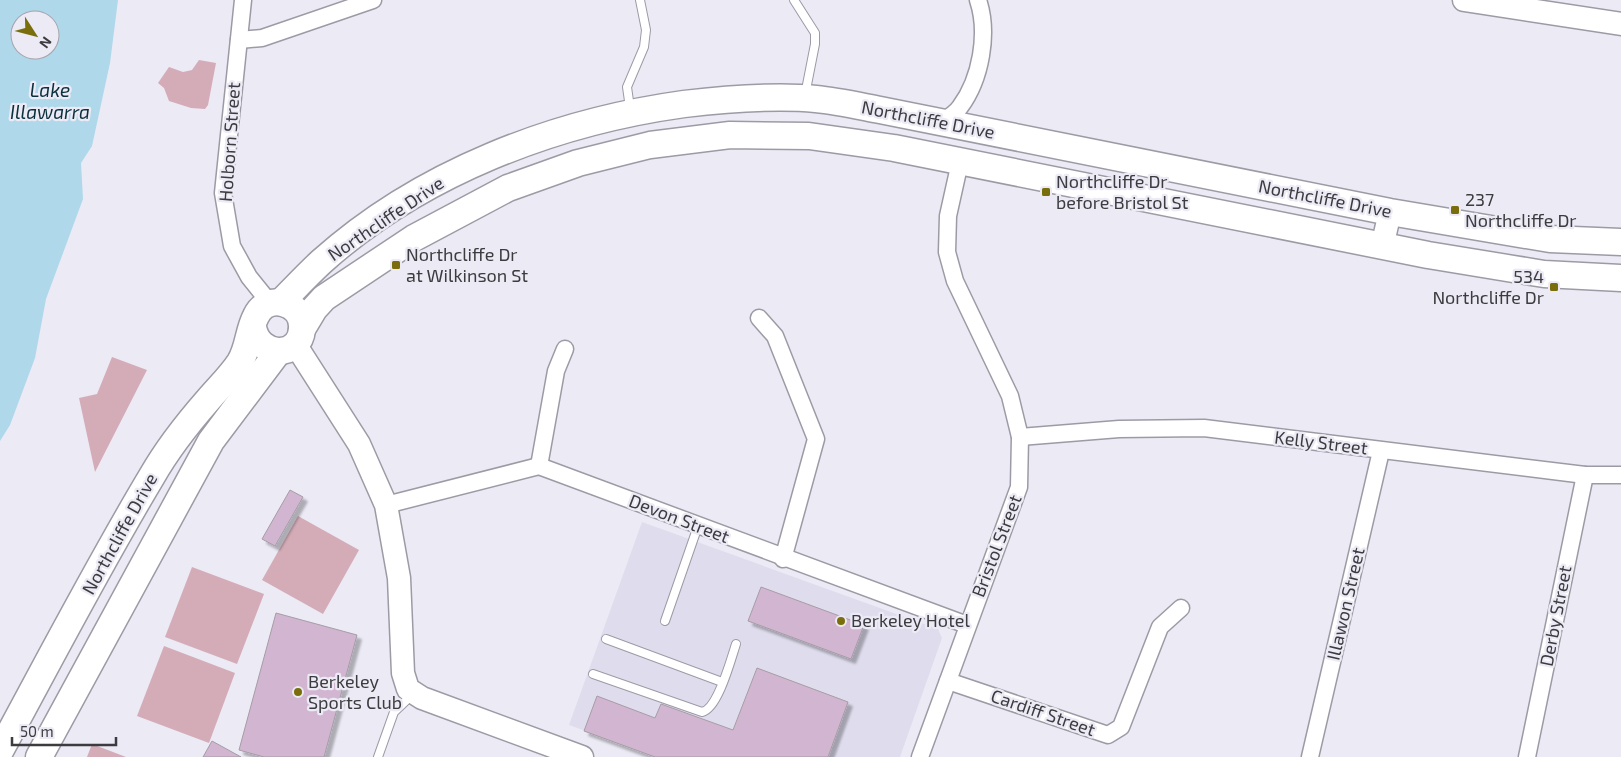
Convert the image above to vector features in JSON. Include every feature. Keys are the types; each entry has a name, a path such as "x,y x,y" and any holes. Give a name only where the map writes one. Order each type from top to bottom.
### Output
{"main road":[{"name":"Northcliffe Drive","path":"275,303 340,246 404,202 490,156 564,128 631,113 720,100 804,99 880,110 1390,212 1550,239 1621,242"},
{"name":"Northcliffe Drive","path":"39,757 211,441 292,342 314,309 324,298 414,238 508,188 578,162 650,145 730,136 809,136 894,148 1382,247 1544,274 1621,278"},
{"path":"275,303 290,305 297,311 302,320 292,342 263,347 258,341 253,327 256,315 275,303"},
{"name":"Northcliffe Drive","path":"0,751 151,476 172,442 239,363 248,346 253,327"}],"street":[{"name":"Holborn Street","path":"243,0 223,192 232,246 249,277 275,303"},
{"path":"239,40 262,38 374,0"},
{"path":"942,122 959,109 978,70 982,39 981,11 978,0"},
{"path":"1464,0 1621,24"},
{"name":"Bristol Street","path":"920,757 1019,487 1020,437 1010,396 955,281 947,252 948,216 960,162"},
{"path":"1382,247 1390,212"},
{"path":"759,318 776,336 816,438 783,559"},
{"path":"292,342 359,444 386,504 399,578 403,672 408,689 414,694 582,757"},
{"path":"386,504 539,466 556,371 565,349"},
{"name":"Kelly Street","path":"1020,437 1119,429 1204,428 1584,475 1621,475"},
{"name":"Illawon Street","path":"1310,757 1381,450"},
{"name":"Devon Street","path":"539,466 783,559 967,626"},
{"name":"Derby Street","path":"1527,757 1584,475"},
{"name":"Cardiff Street","path":"948,681 1108,735 1121,727 1160,627 1181,608"}],"lane":[{"path":"631,113 627,87 644,47 646,30 640,0"},
{"path":"794,0 814,33 815,44 804,99"},
{"path":"665,621 698,526"},
{"path":"606,639 722,682"},
{"path":"593,674 702,712 712,708 736,644"},
{"path":"378,757 394,712 414,694"}],"shaded area":[{"path":"199,60 216,63 208,105 205,109 191,108 169,101 164,88 158,83 169,67 183,72 192,70"},
{"path":"112,357 147,370 95,472 79,398 97,394"},
{"path":"298,516 359,550 323,614 262,580"},
{"path":"642,522 938,629 942,638 900,757 658,757 569,725"},
{"path":"192,567 264,594 237,664 165,637"},
{"path":"164,646 235,673 209,743 137,716"},
{"path":"92,744 126,757 87,757"}],"water":[{"name":"Lake Illawarra","path":"0,0 118,0 110,63 92,146 81,163 83,199 46,299 35,358 10,425 0,441"}],"building":[{"path":"290,490 303,497 275,546 262,539"},
{"path":"761,587 864,625 851,659 748,621"},
{"name":"Berkeley Sports Club","path":"276,613 357,635 324,757 264,757 239,750"},
{"path":"757,668 848,702 828,757 655,757 584,731 597,696 655,718 661,704 733,730"},
{"path":"212,741 241,757 203,757"}],"place":[{"name":"Northcliffe Dr before Bristol St","path":"1046,192"},
{"name":"237 Northcliffe Dr","path":"1455,210"},
{"name":"Northcliffe Dr at Wilkinson St","path":"396,265"},
{"name":"534 Northcliffe Dr","path":"1554,287"},
{"name":"Berkeley Hotel","path":"841,621"},
{"name":"Berkeley Sports Club","path":"298,692"}]}
